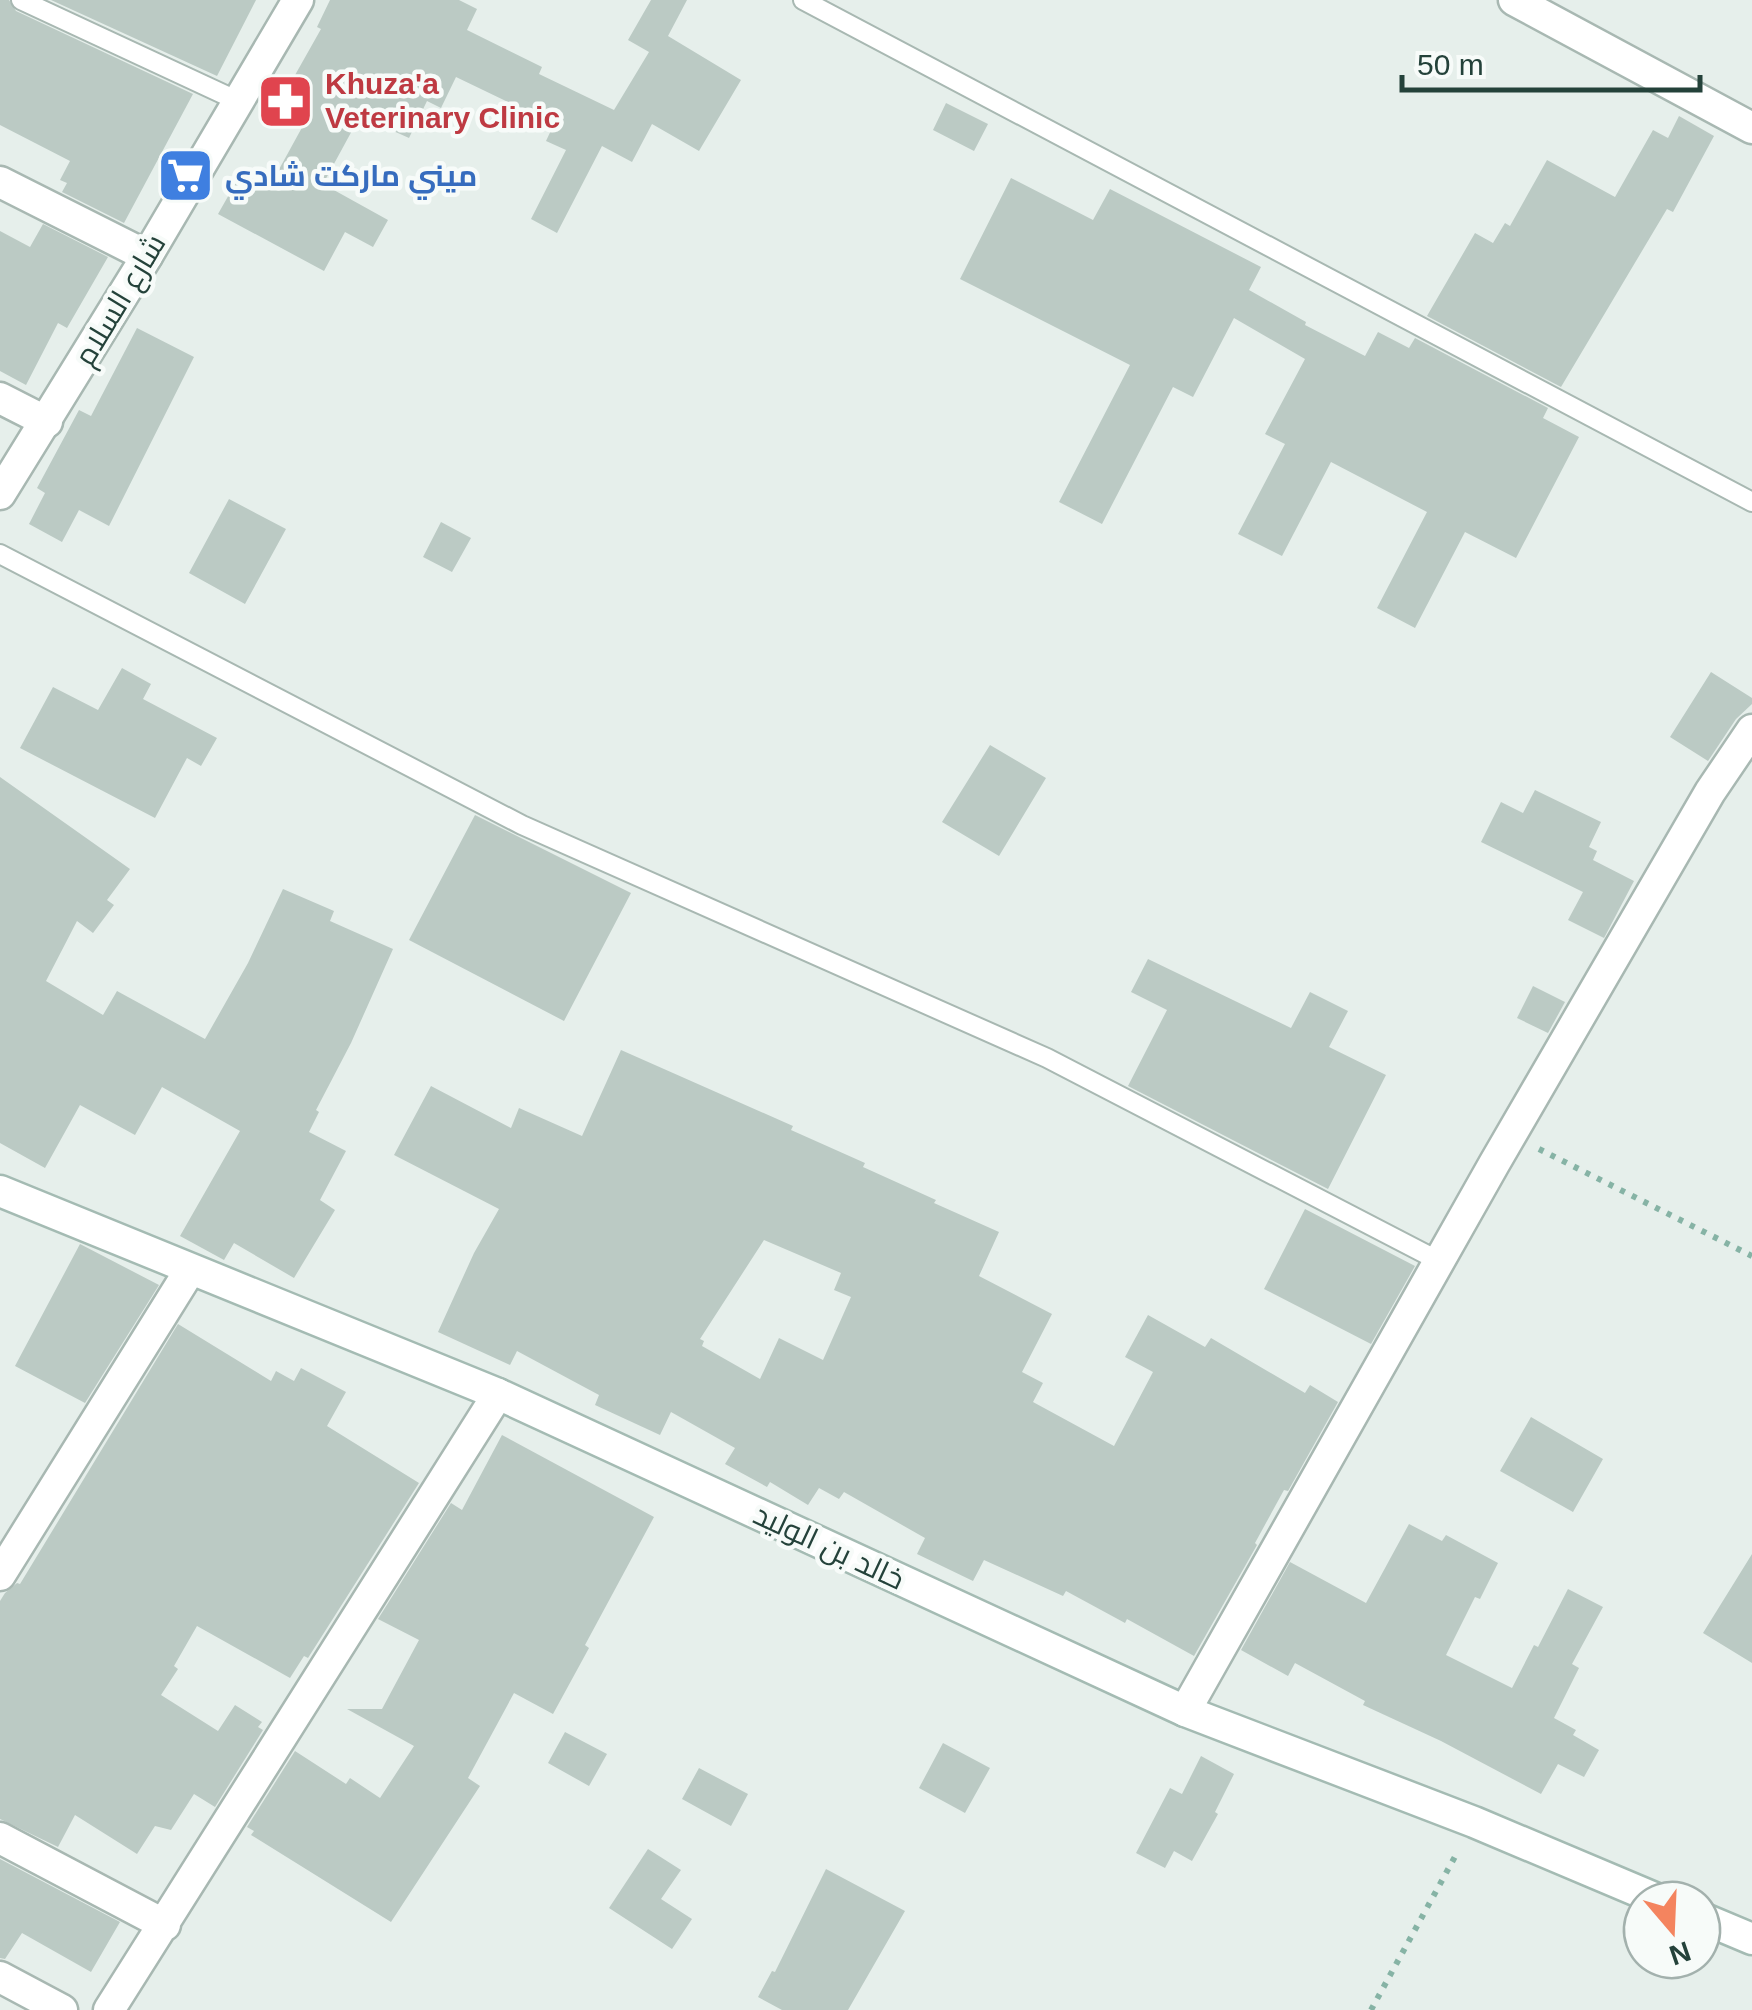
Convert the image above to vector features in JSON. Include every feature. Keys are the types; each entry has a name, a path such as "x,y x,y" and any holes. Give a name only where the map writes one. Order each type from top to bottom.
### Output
{"street":[{"name":"شارع السلام","path":"0,494 47,422 298,0"},
{"path":"1514,0 1752,128"},
{"path":"0,182 147,256"},
{"path":"0,398 47,422"},
{"path":"1185,1711 1439,1260 1710,792 1743,763 1752,730"},
{"name":"خالد بن الوليد","path":"0,1191 498,1394 1185,1711 1474,1822 1622,1884"},
{"path":"0,1574 190,1270"},
{"path":"109,2010 498,1394"},
{"path":"0,1838 165,1926"},
{"path":"1722,1926 1752,1939"},
{"path":"0,1977 62,2010"}],"lane":[{"path":"22,0 238,101"},
{"path":"803,0 1752,502"},
{"path":"0,554 522,825 1048,1058 1439,1260"}],"path":[{"path":"1511,1135 1752,1256"},
{"path":"1372,2010 1474,1822"}],"building":[{"path":"0,0 9,0 16,11 193,94 124,223 62,192 67,183 60,180 70,161 0,125"},
{"path":"51,0 256,0 217,76"},
{"path":"330,0 459,0 477,9 467,30 542,67 539,74 614,110 649,52 628,40 651,0 687,0 668,36 741,80 699,151 652,124 632,162 602,146 557,233 531,219 566,150 546,141 554,124 456,77 441,108 427,101 409,138 360,116 323,184 388,220 373,247 345,232 324,271 218,214 243,170 271,184 305,122 277,107 321,29 317,27"},
{"path":"946,103 988,124 974,151 933,130"},
{"path":"1679,116 1714,136 1673,212 1667,209 1561,387 1427,316 1475,233 1493,243 1505,223 1510,226 1547,160 1615,197 1653,130 1668,138"},
{"path":"1011,178 1093,220 1110,189 1261,267 1249,290 1365,356 1378,332 1409,348 1415,338 1548,408 1543,418 1579,437 1516,558 1465,532 1415,628 1377,608 1427,512 1331,462 1282,556 1238,534 1285,444 1265,434 1305,359 1234,318 1193,397 1173,387 1102,524 1059,502 1130,365 960,279"},
{"path":"43,224 108,257 67,328 58,323 26,385 0,371 0,231 30,247"},
{"path":"137,328 194,357 109,526 79,510 62,542 29,524 45,493 37,488 79,410 91,416"},
{"path":"229,499 286,529 245,604 189,573"},
{"path":"441,522 471,538 452,572 423,557"},
{"path":"122,668 151,684 143,699 217,738 201,766 187,758 155,818 20,748 53,687 98,710"},
{"path":"1711,672 1752,698 1752,704 1736,719 1708,761 1670,737"},
{"path":"990,745 1046,778 999,856 942,822"},
{"path":"0,777 130,869 107,900 114,905 93,933 77,921 46,981 103,1015 117,991 205,1039 248,963 283,889 334,911 330,921 393,949 309,1132 346,1151 320,1200 335,1210 294,1278 234,1243 224,1260 180,1236 240,1131 162,1087 135,1135 80,1105 45,1168 0,1143"},
{"path":"1535,790 1601,822 1589,847 1597,851 1593,860 1634,881 1604,938 1568,920 1583,892 1481,842 1501,802 1523,813"},
{"path":"475,815 631,893 564,1021 409,940"},
{"path":"1148,959 1291,1028 1310,992 1348,1011 1329,1047 1386,1075 1328,1189 1128,1086 1167,1010 1131,992"},
{"path":"1533,986 1565,1002 1548,1033 1517,1018"},
{"path":"621,1050 793,1126 791,1130 999,1232 979,1276 1052,1314 1022,1372 1043,1383 1033,1402 1114,1446 1153,1372 1125,1357 1148,1315 1205,1347 1211,1338 1305,1393 1310,1385 1338,1402 1288,1491 1284,1490 1194,1656 1066,1591 1063,1596 984,1560 973,1581 917,1554 925,1538 844,1492 839,1499 819,1488 808,1505 770,1482 767,1487 725,1464 735,1448 671,1412 660,1435 595,1405 599,1395 517,1351 510,1365 438,1332 499,1209 394,1155 431,1086 511,1128 519,1108 582,1136","holes":["764,1240 841,1273 834,1290 851,1297 823,1360 779,1338 760,1379 702,1346 704,1341 700,1339"]},
{"path":"1305,1209 1415,1266 1371,1344 1264,1289"},
{"path":"80,1244 159,1285 85,1403 15,1366"},
{"path":"178,1324 271,1381 276,1371 294,1381 301,1368 346,1392 327,1426 419,1483 308,1658 304,1656 290,1678 197,1626 174,1666 178,1669 161,1695 218,1731 235,1705 262,1722 258,1727 263,1730 215,1807 194,1794 171,1830 155,1826 137,1854 75,1815 58,1847 0,1819 0,1601 20,1584"},
{"path":"1531,1417 1603,1459 1573,1512 1500,1471"},
{"path":"502,1435 654,1517 585,1645 589,1648 553,1714 514,1693 468,1778 480,1786 391,1922 251,1835 254,1831 247,1827 295,1751 346,1784 350,1778 380,1798 414,1746 347,1709 382,1709 419,1640 378,1619 451,1503 462,1510"},
{"path":"1409,1524 1442,1541 1446,1535 1498,1563 1480,1599 1475,1597 1446,1655 1512,1688 1568,1589 1603,1607 1572,1664 1579,1668 1554,1718 1599,1750 1584,1777 1558,1764 1541,1794 1363,1705 1365,1701 1295,1663 1288,1676 1241,1650 1290,1562 1366,1603"},
{"path":"1752,1554 1752,1663 1703,1633"},
{"path":"565,1732 607,1754 589,1786 548,1763"},
{"path":"943,1743 990,1768 965,1813 919,1788"},
{"path":"1201,1756 1234,1774 1192,1861 1174,1851 1165,1868 1136,1853 1170,1788 1182,1794"},
{"path":"699,1768 748,1794 731,1826 682,1799"},
{"path":"648,1849 681,1870 661,1899 692,1919 672,1949 609,1908"},
{"path":"0,1859 120,1922 91,1972 22,1933 5,1959 0,1958"},
{"path":"826,1869 905,1911 848,2010 782,2010 758,1997 772,1971 775,1972"}],"place":[{"name":"Khuza'a Veterinary Clinic","path":"286,101"},
{"name":"ميني ماركت شادي","path":"186,176"}]}
